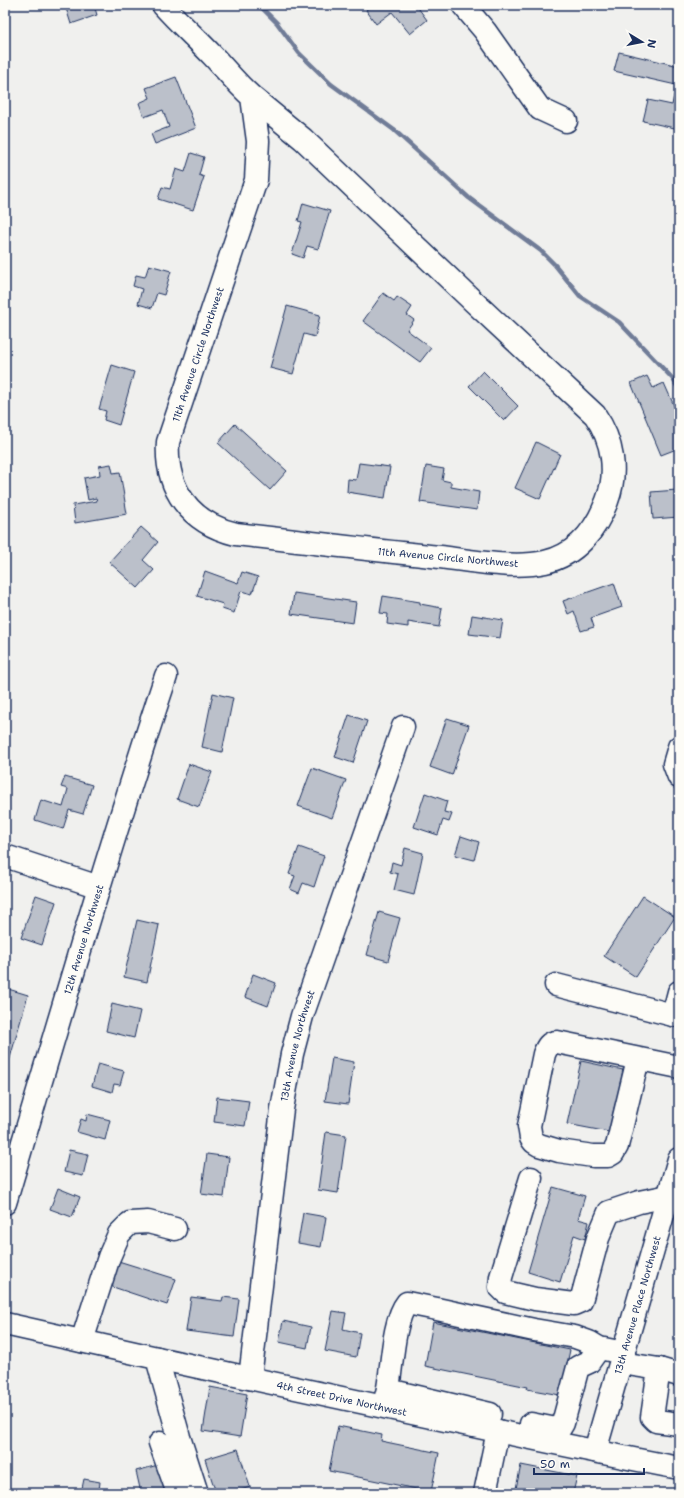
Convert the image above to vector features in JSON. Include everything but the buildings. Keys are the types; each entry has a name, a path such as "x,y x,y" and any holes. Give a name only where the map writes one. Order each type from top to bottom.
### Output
{"street":[{"name":"11th Avenue Circle Northwest","path":"163,5 252,97 303,139 595,415 610,443 613,474 609,495 593,529 582,542 569,552 546,562 511,564 334,546 236,534 212,526 201,519 183,501 172,479 167,454 168,442 256,180 258,142 252,97"},
{"path":"463,5 485,31 540,109 566,121"},
{"name":"12th Avenue Northwest","path":"5,1203 136,766 166,676"},
{"name":"13th Avenue Northwest","path":"250,1378 282,1109 292,1054 302,1016 403,727"},
{"path":"679,747 674,764 679,777"},
{"path":"5,856 100,887"},
{"path":"556,985 676,1016 679,992"},
{"path":"638,1059 617,1146 613,1153 608,1156 593,1156 559,1151 534,1142 531,1138 528,1126 544,1054 548,1045 552,1042 679,1067"},
{"name":"13th Avenue Place Northwest","path":"595,1451 679,1159"},
{"path":"531,1178 501,1277 500,1287 505,1292 535,1299 574,1304 581,1301 598,1238 609,1212 639,1202 669,1196"},
{"path":"82,1341 109,1257 119,1234 130,1223 148,1222 175,1229"},
{"path":"599,1348 588,1362 578,1367 564,1423 560,1428 556,1429 537,1432 385,1398 396,1332 401,1313 407,1304 574,1337 590,1342 599,1348 623,1358 669,1372 652,1417 656,1421 679,1424"},
{"name":"4th Street Drive Northwest","path":"5,1324 250,1378 385,1398 498,1431 537,1432 595,1451 679,1468"},
{"path":"157,1358 179,1437 197,1493"},
{"path":"485,1493 498,1431"},
{"path":"160,1443 178,1493"}],"waterway":[{"path":"259,5 277,23 299,53 331,84 394,130 469,198 541,251 555,265 580,296 619,322 673,379 679,390"}]}
